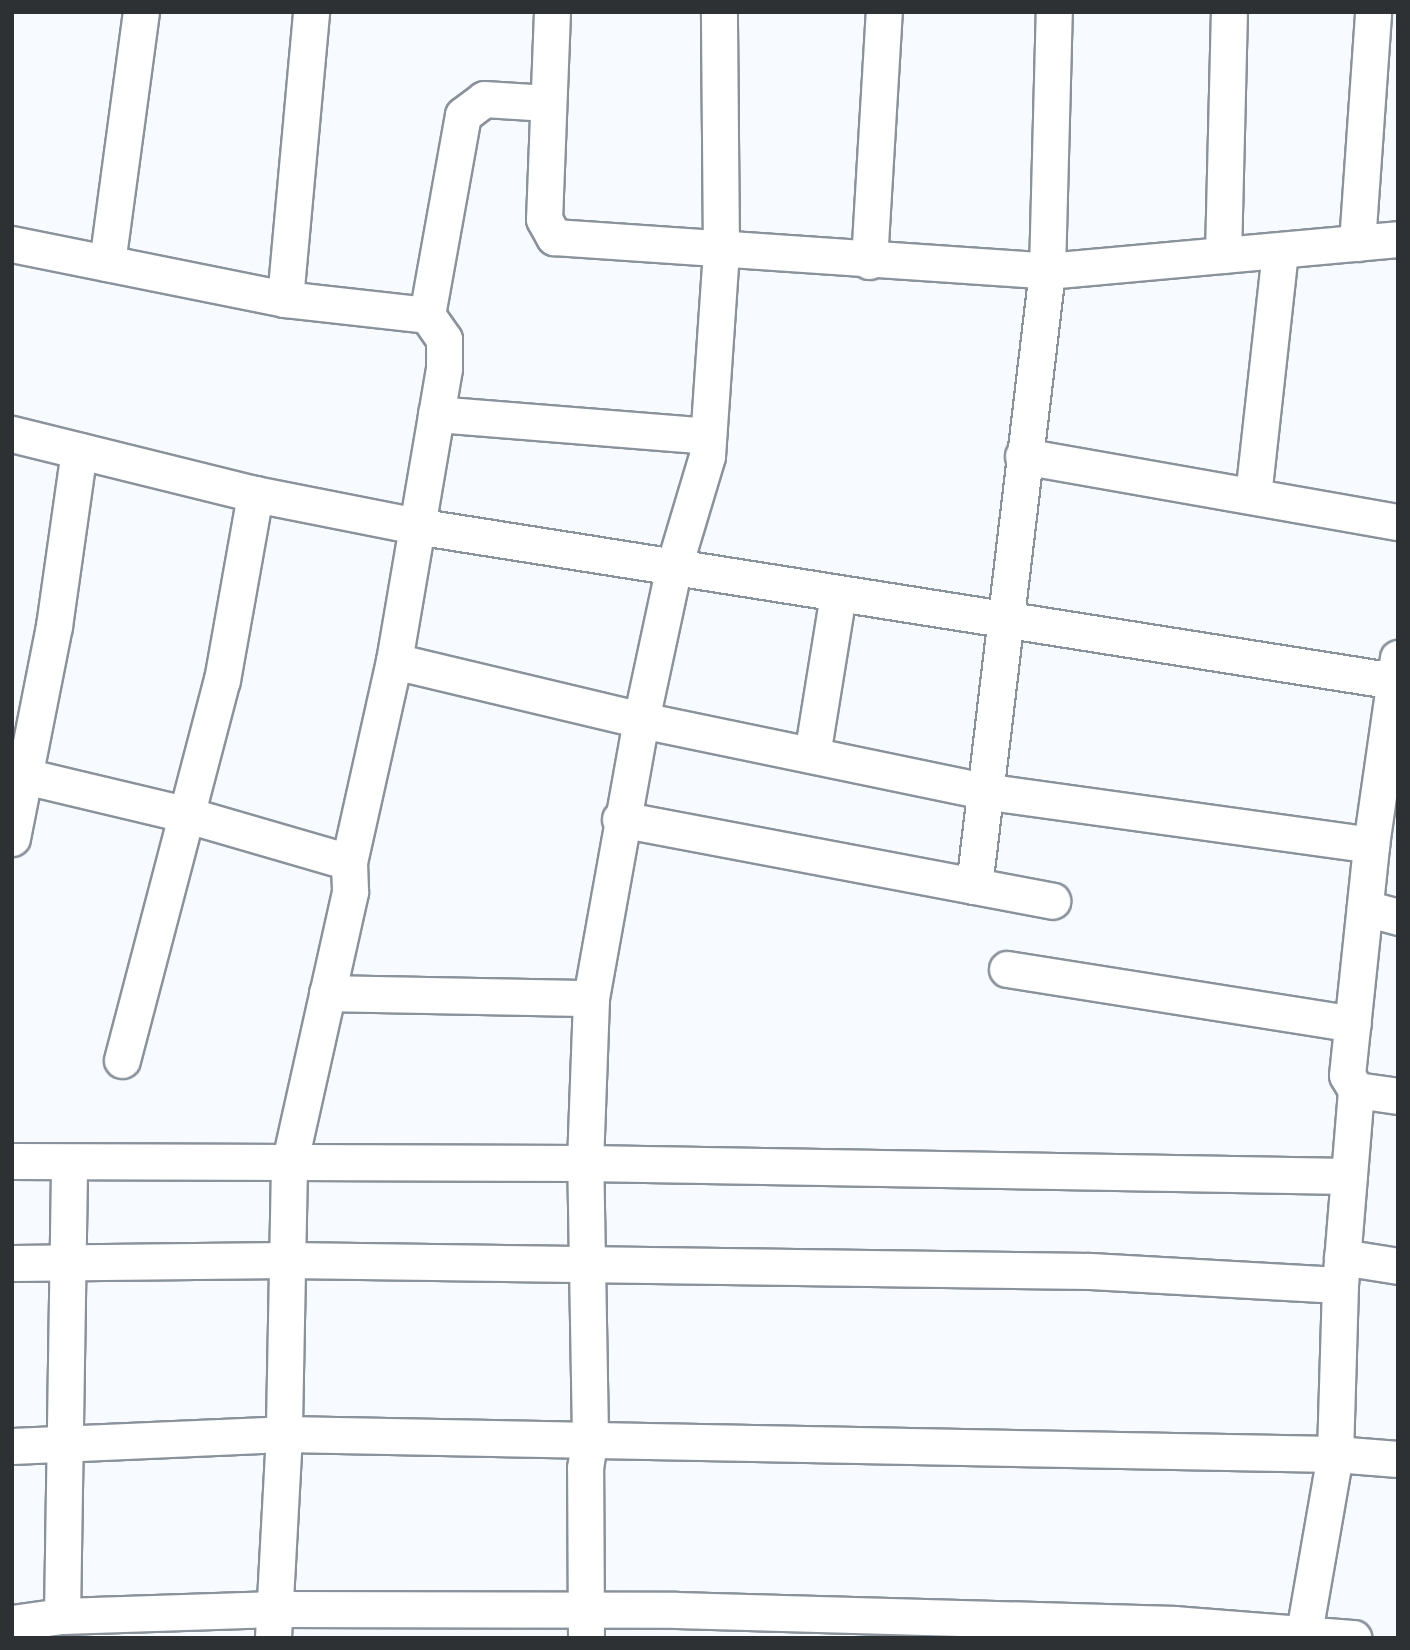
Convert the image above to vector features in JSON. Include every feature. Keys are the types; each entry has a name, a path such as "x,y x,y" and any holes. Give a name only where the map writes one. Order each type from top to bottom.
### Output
{"street":[{"path":"107,263 141,12"},
{"path":"285,299 311,12"},
{"path":"552,12 544,219 548,232 561,239 1047,271 1398,239"},
{"path":"586,1624 585,1468 590,1436 585,1163 591,998 620,819 674,566 708,436 721,251 719,12"},
{"path":"869,261 884,12"},
{"path":"974,886 982,791 1047,271 1054,12"},
{"path":"1223,255 1229,12"},
{"path":"1357,243 1373,12"},
{"path":"274,1623 284,1434 289,1165 350,892 349,862 394,661 436,414 445,354 444,339 427,315 463,115 484,99 548,103"},
{"path":"12,244 285,299 427,315"},
{"path":"1253,496 1280,250"},
{"path":"436,414 708,436"},
{"path":"12,434 255,494 415,526 674,566 1004,622 1396,670 1371,845 1348,1075 1356,1090 1341,1271 1335,1454 1303,1635"},
{"path":"12,838 20,774 79,451"},
{"path":"1023,456 1398,522"},
{"path":"122,1060 184,814 222,680 255,494"},
{"path":"812,755 838,594"},
{"path":"394,661 641,720 982,791 1371,845"},
{"path":"20,774 184,814 349,862"},
{"path":"620,819 1052,901"},
{"path":"1364,908 1398,916"},
{"path":"1007,969 1353,1024"},
{"path":"327,993 591,998"},
{"path":"1356,1090 1398,1096"},
{"path":"12,1161 289,1165 585,1163 1349,1176"},
{"path":"62,1616 64,1262 69,1163"},
{"path":"12,1263 287,1260 586,1268 1090,1271 1341,1271 1398,1266"},
{"path":"12,1446 63,1446 284,1434 590,1436 1335,1454 1398,1459"},
{"path":"23,1628 62,1616 274,1623 1175,1624 1353,1638"}]}
